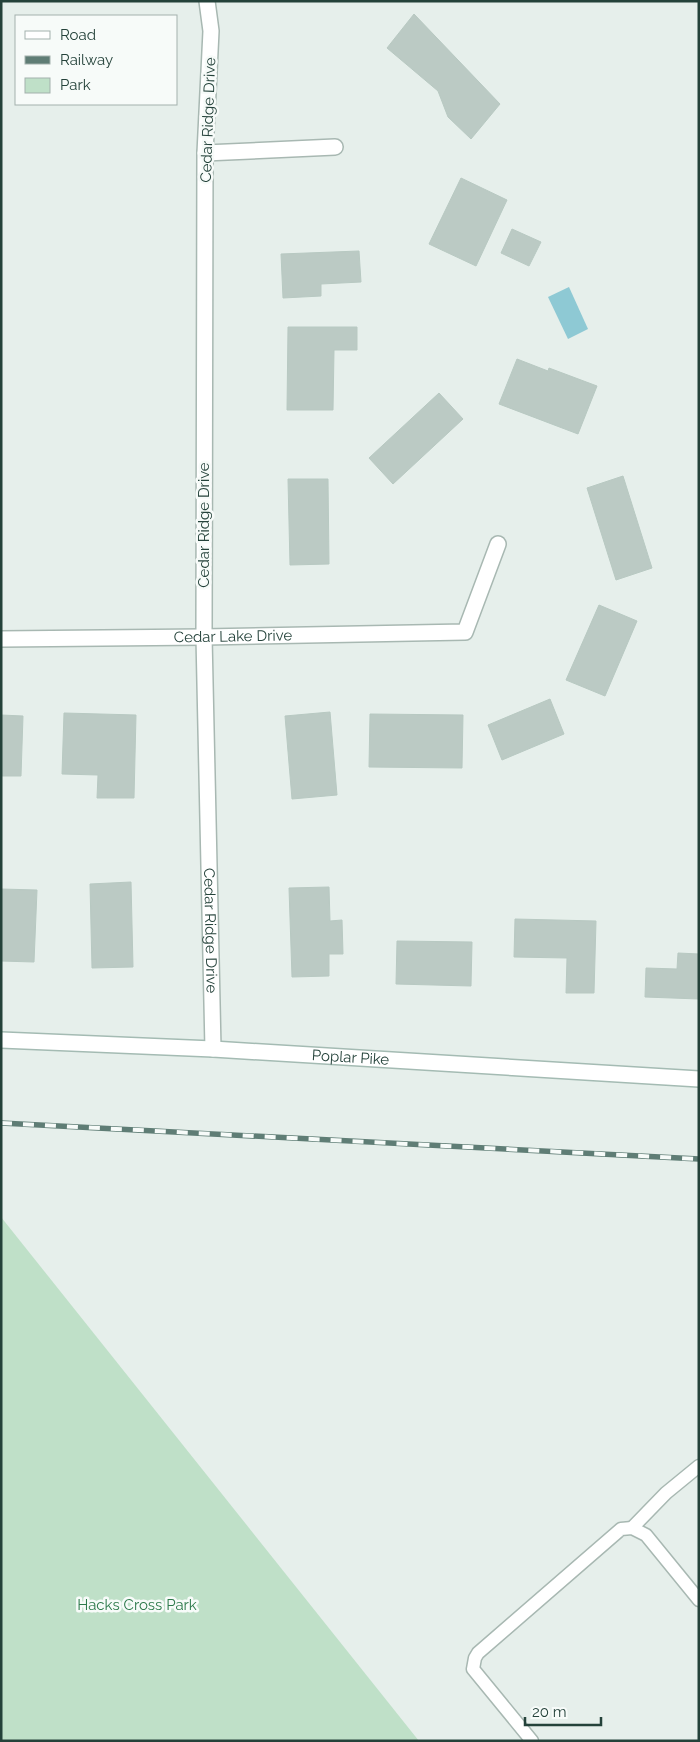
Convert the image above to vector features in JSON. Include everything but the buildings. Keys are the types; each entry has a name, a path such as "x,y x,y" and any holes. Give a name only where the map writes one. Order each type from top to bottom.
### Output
{"street":[{"name":"Cedar Ridge Drive","path":"207,1 211,31 205,153 204,638 213,1049"},
{"path":"205,153 335,147"},
{"name":"Cedar Lake Drive","path":"1,639 204,638 466,632 498,544"},
{"name":"Poplar Pike","path":"1,1040 213,1049 699,1080"}],"lane":[{"path":"632,1528 666,1493 699,1466"},
{"path":"532,1741 473,1669 475,1658 621,1529 632,1528 646,1535 699,1600"}],"green space":[{"name":"Hacks Cross Park","path":"1,1217 419,1741 1,1741"}],"water":[{"path":"569,287 588,329 568,339 548,297"}],"railway":[{"path":"1,1123 699,1159"}]}
